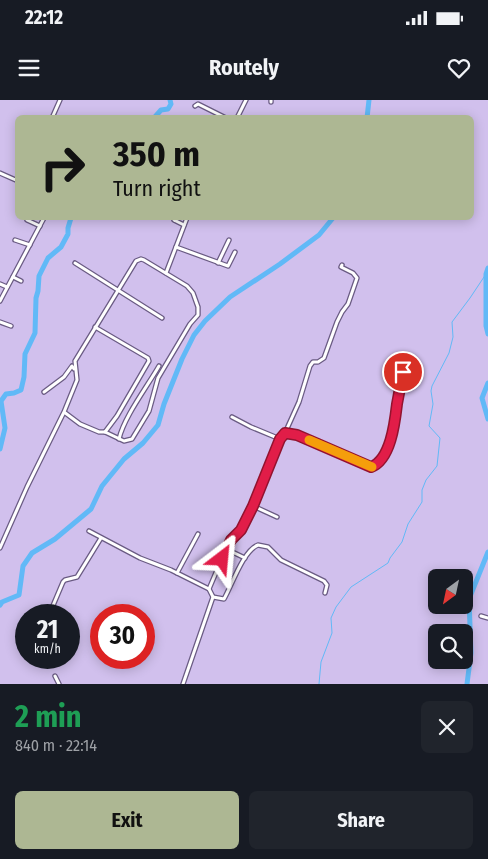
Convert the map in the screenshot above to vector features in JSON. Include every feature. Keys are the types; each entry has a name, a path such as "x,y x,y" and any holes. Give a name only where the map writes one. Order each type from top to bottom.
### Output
{"street":[{"path":"53,115 60,100"},
{"path":"238,115 246,100"},
{"path":"198,103 220,115"},
{"path":"0,173 15,180"},
{"path":"27,220 40,226"},
{"path":"0,301 43,220"},
{"path":"174,220 184,225"},
{"path":"166,272 186,220"},
{"path":"15,240 30,245"},
{"path":"218,263 229,240"},
{"path":"176,247 228,266 235,252"},
{"path":"0,548 27,487 64,412 77,380 75,361 136,261 141,259 187,286 193,293 198,307 198,315 158,378 149,411 132,439 128,441 104,432 98,432 71,419 64,412"},
{"path":"75,263 162,318"},
{"path":"209,589 226,549 231,540 239,534 253,506 280,439 285,433 299,402 310,366 313,362 318,362 324,358 337,322 351,298 357,278 354,273 341,267 342,264"},
{"path":"13,277 21,281"},
{"path":"0,284 7,287"},
{"path":"0,322 11,326"},
{"path":"96,327 148,358 149,361 117,416 104,432"},
{"path":"44,392 64,377 72,366 75,369"},
{"path":"119,439 128,418 159,366"},
{"path":"285,433 297,435 371,467 375,466 380,461 390,442 395,425 403,372"},
{"path":"232,417 280,439"},
{"path":"253,506 277,517"},
{"path":"89,531 140,558 209,589 213,597 183,684"},
{"path":"177,574 198,534"},
{"path":"54,604 63,582 77,577 101,538"},
{"path":"213,597 224,600 245,558 255,546 264,545 280,560 326,583 325,593"},
{"path":"226,549 245,558"},
{"path":"482,616 488,618"},
{"path":"55,676 59,684"}],"waterway":[{"path":"157,115 161,110 168,109 171,104 170,100"},
{"path":"367,115 369,100"},
{"path":"0,449 5,428 1,401 6,394 21,390 24,377 25,354 35,333 39,276 48,258 61,247 68,234 70,220"},
{"path":"0,605 2,602 19,595 23,566 32,553 55,539 91,509 102,486 124,459 143,443 158,425 164,404 182,359 194,335 205,321 230,297 280,264 319,235 331,220"},
{"path":"488,268 486,274 486,326 488,334"},
{"path":"319,684 321,662 332,633 331,618 336,607 351,587 388,563 402,542 408,524 422,502 422,490 426,480 437,466 440,438 429,426 433,404 432,386 449,353 453,337 452,322 486,274"},
{"path":"488,383 482,398 488,419"},
{"path":"467,684 471,653 469,599 488,552"}],"slow traffic":[{"path":"309,440 372,467"}],"route":[{"path":"222,559 231,540 239,534 266,476 280,439 285,433 297,435 371,467 380,461 390,442 395,425 403,372"}]}
